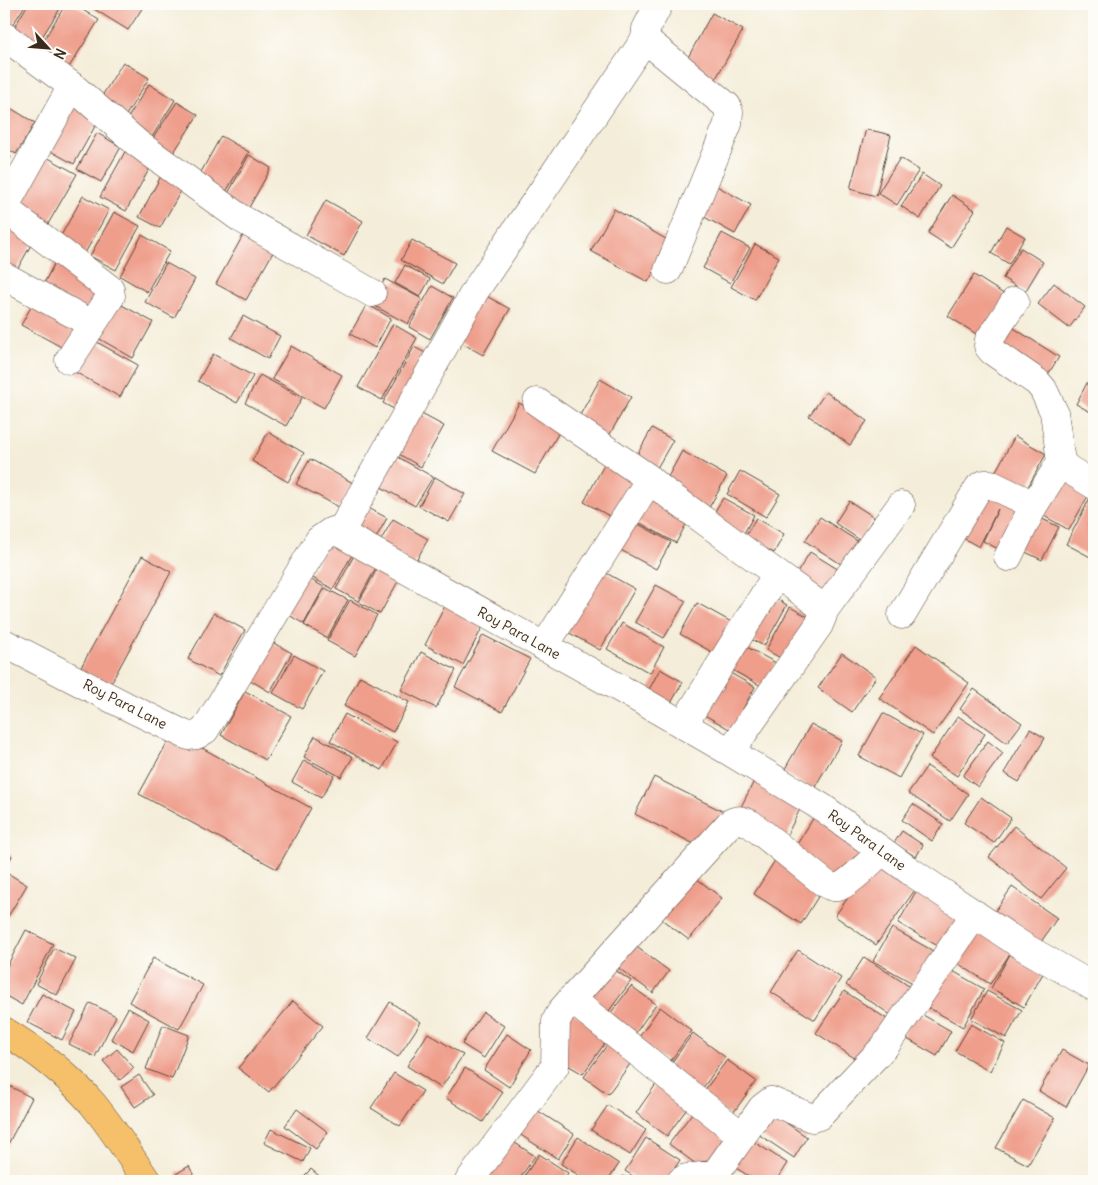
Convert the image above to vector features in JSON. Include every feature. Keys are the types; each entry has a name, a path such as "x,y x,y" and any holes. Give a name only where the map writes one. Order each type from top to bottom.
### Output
{"main road":[{"path":"4,1031 61,1071 86,1097 121,1141 146,1181"}],"street":[{"path":"340,533 475,291 645,39 646,30 659,4"},
{"path":"4,36 72,86 137,143 221,206 372,293"},
{"path":"645,39 729,109 728,124 668,270"},
{"path":"69,360 111,296 110,289 4,208 72,86"},
{"path":"4,276 92,324"},
{"path":"1015,301 989,340 988,346 992,351 1038,382 1054,412 1061,462 1094,485"},
{"path":"537,402 650,479 660,489 822,607 823,612"},
{"path":"1008,557 1034,505 1061,462"},
{"path":"544,647 650,479"},
{"path":"902,615 979,487 986,483 990,484 1034,505"},
{"path":"730,752 819,625 823,612 901,505"},
{"name":"Roy Para Lane","path":"4,643 188,736 197,735 204,730 319,540 332,532 340,533 632,695 730,752 823,808 882,851 1024,946 1094,987"},
{"path":"683,725 777,574"},
{"path":"469,1181 555,1066 556,1021 562,1010 729,824 739,820 751,824 823,882 834,887 839,887 846,883 882,851"},
{"path":"681,1181 686,1178 714,1175 762,1108 770,1101 812,1118 819,1116 885,1046 975,914"},
{"path":"571,999 742,1136"}],"building":[{"path":"4,4 26,4 10,29 4,25"},
{"path":"28,4 63,4 35,48 11,33"},
{"path":"66,4 73,4 99,20 69,67 38,49"},
{"path":"86,4 145,4 128,30"},
{"path":"712,13 743,30 715,80 685,63"},
{"path":"123,62 149,78 123,120 97,104"},
{"path":"149,84 175,100 150,140 124,124"},
{"path":"177,102 198,115 170,158 149,144"},
{"path":"70,103 99,119 74,164 45,148"},
{"path":"4,104 35,123 16,154 4,147"},
{"path":"866,129 891,135 876,196 850,189"},
{"path":"97,133 121,147 101,182 77,169"},
{"path":"221,136 249,152 223,197 196,181"},
{"path":"126,150 152,164 126,211 100,197"},
{"path":"4,153 11,157 4,168"},
{"path":"43,155 77,174 48,224 14,204"},
{"path":"249,155 271,168 246,213 224,201"},
{"path":"900,158 919,170 897,205 878,193"},
{"path":"922,174 940,186 920,219 901,206"},
{"path":"161,176 182,189 160,228 139,217"},
{"path":"715,185 751,205 735,234 699,214"},
{"path":"952,195 975,210 951,248 928,233"},
{"path":"83,196 109,210 84,255 58,241"},
{"path":"326,200 363,221 344,256 306,235"},
{"path":"614,209 671,242 648,282 591,251"},
{"path":"114,212 140,226 116,270 90,256"},
{"path":"13,225 35,238 14,275 4,269 4,242"},
{"path":"1006,226 1025,237 1009,264 991,253"},
{"path":"246,230 276,247 246,300 216,284"},
{"path":"722,233 750,248 730,283 703,268"},
{"path":"142,235 170,251 147,292 120,276"},
{"path":"412,240 455,263 443,284 401,260"},
{"path":"755,244 779,257 755,300 731,287"},
{"path":"1021,248 1043,262 1025,292 1003,278"},
{"path":"55,262 100,287 84,315 40,291"},
{"path":"166,263 195,279 174,318 145,302"},
{"path":"405,265 430,279 420,297 395,283"},
{"path":"974,275 1007,296 981,337 948,316"},
{"path":"385,279 422,299 408,324 371,304"},
{"path":"1054,283 1085,307 1069,328 1038,304"},
{"path":"432,286 453,298 430,339 409,327"},
{"path":"479,292 510,309 483,355 453,338"},
{"path":"36,298 80,322 65,349 21,325"},
{"path":"118,303 153,322 133,358 98,338"},
{"path":"367,304 391,318 375,348 350,334"},
{"path":"243,316 280,336 268,359 231,338"},
{"path":"1006,323 1059,357 1045,379 992,345"},
{"path":"393,324 417,338 382,400 358,387"},
{"path":"93,340 138,365 120,397 75,372"},
{"path":"291,346 342,375 324,408 272,379"},
{"path":"414,347 433,357 401,413 383,403"},
{"path":"213,354 253,376 237,403 198,381"},
{"path":"260,375 302,398 286,426 245,403"},
{"path":"600,379 631,397 606,441 575,424"},
{"path":"1088,381 1094,384 1094,414 1076,404"},
{"path":"826,392 867,421 850,445 809,416"},
{"path":"519,403 562,427 535,474 492,451"},
{"path":"414,410 444,426 421,467 392,450"},
{"path":"652,428 673,440 653,475 632,464"},
{"path":"268,432 304,453 288,482 252,461"},
{"path":"1015,436 1046,454 1023,496 992,478"},
{"path":"682,451 727,476 706,513 662,488"},
{"path":"391,453 433,477 415,506 374,483"},
{"path":"310,459 353,483 339,507 296,484"},
{"path":"604,465 635,482 615,519 584,502"},
{"path":"1060,469 1093,487 1069,530 1037,512"},
{"path":"740,471 780,494 766,517 727,494"},
{"path":"435,477 465,494 449,522 419,506"},
{"path":"982,486 1030,510 1008,554 983,541 998,509 979,547 956,534"},
{"path":"645,489 691,515 676,543 629,517"},
{"path":"1091,496 1094,498 1094,559 1066,544"},
{"path":"723,498 754,515 741,539 709,521"},
{"path":"849,501 874,517 860,540 835,523"},
{"path":"361,504 387,518 373,543 347,528"},
{"path":"1034,515 1059,527 1042,560 1017,548"},
{"path":"820,517 859,542 844,566 805,541"},
{"path":"756,518 784,534 774,553 745,537"},
{"path":"393,519 428,539 414,565 378,545"},
{"path":"631,520 671,542 656,569 615,547"},
{"path":"333,533 357,546 333,589 309,576"},
{"path":"358,548 380,560 358,601 336,589"},
{"path":"810,552 844,573 825,603 792,581"},
{"path":"142,556 171,572 110,685 80,669"},
{"path":"379,565 401,576 380,614 359,602"},
{"path":"599,569 635,589 600,650 564,630"},
{"path":"302,575 324,587 304,624 282,611"},
{"path":"656,585 686,601 664,638 635,622"},
{"path":"325,588 348,600 327,638 304,625"},
{"path":"766,593 787,605 764,646 743,635"},
{"path":"350,600 377,615 355,656 327,641"},
{"path":"697,603 735,624 717,655 680,634"},
{"path":"446,604 484,624 463,665 425,645"},
{"path":"790,607 810,618 786,661 766,650"},
{"path":"214,613 245,630 219,676 188,659"},
{"path":"622,623 664,647 650,673 607,649"},
{"path":"483,635 530,659 502,712 455,687"},
{"path":"266,639 292,653 270,692 245,677"},
{"path":"736,641 776,663 763,687 723,665"},
{"path":"916,645 969,683 933,735 879,698"},
{"path":"421,652 456,670 436,708 401,690"},
{"path":"842,653 876,677 852,712 818,688"},
{"path":"294,655 323,671 302,709 273,693"},
{"path":"660,669 683,682 667,710 645,697"},
{"path":"725,670 755,687 731,730 701,713"},
{"path":"360,676 409,702 393,732 344,706"},
{"path":"974,689 1022,723 1007,743 960,709"},
{"path":"245,691 291,716 266,760 221,735"},
{"path":"883,713 923,735 899,778 859,756"},
{"path":"345,714 397,742 382,770 330,741"},
{"path":"958,716 985,734 957,776 930,758"},
{"path":"811,724 842,741 813,790 783,772"},
{"path":"1030,729 1045,738 1019,782 1004,773"},
{"path":"173,732 311,808 277,869 139,794"},
{"path":"315,736 353,757 341,777 304,757"},
{"path":"988,741 1003,753 978,787 963,776"},
{"path":"304,760 334,776 321,798 292,782"},
{"path":"927,766 968,794 950,821 908,793"},
{"path":"654,777 724,812 704,849 635,814"},
{"path":"755,779 803,803 786,837 738,813"},
{"path":"981,797 1011,818 994,843 964,823"},
{"path":"913,804 943,824 932,841 902,820"},
{"path":"816,814 866,846 842,884 792,852"},
{"path":"1014,826 1066,868 1041,899 989,857"},
{"path":"902,831 923,845 916,857 894,843"},
{"path":"4,852 12,856 4,871"},
{"path":"777,857 824,887 801,924 754,894"},
{"path":"876,858 917,887 876,945 835,916"},
{"path":"688,872 722,898 689,940 656,915"},
{"path":"9,874 27,885 4,923 4,882"},
{"path":"919,886 964,912 943,949 898,923"},
{"path":"1012,887 1057,918 1037,948 991,917"},
{"path":"972,919 1015,946 990,984 948,957"},
{"path":"892,928 937,953 918,986 873,961"},
{"path":"26,930 53,944 22,1005 4,995 4,972"},
{"path":"626,939 669,971 653,993 610,962"},
{"path":"54,948 76,959 57,995 36,984"},
{"path":"1013,949 1046,968 1024,1007 991,988"},
{"path":"1094,949 1094,961 1089,958"},
{"path":"798,950 841,978 815,1020 771,992"},
{"path":"864,957 912,988 894,1017 846,985"},
{"path":"153,958 203,985 179,1029 129,1002"},
{"path":"605,963 631,981 603,1019 574,999"},
{"path":"944,966 984,989 963,1027 922,1004"},
{"path":"631,986 656,1004 630,1041 604,1022"},
{"path":"844,991 887,1019 859,1061 816,1033"},
{"path":"987,991 1022,1010 1006,1038 971,1019"},
{"path":"42,994 76,1012 62,1040 27,1022"},
{"path":"293,1001 323,1026 269,1092 238,1068"},
{"path":"390,1002 421,1022 398,1057 368,1038"},
{"path":"90,1003 116,1016 95,1057 69,1044"},
{"path":"660,1007 692,1031 669,1063 637,1040"},
{"path":"128,1008 149,1020 133,1051 111,1039"},
{"path":"567,1009 610,1036 583,1074 564,1063"},
{"path":"916,1011 951,1031 937,1056 902,1036"},
{"path":"483,1012 504,1026 484,1058 462,1044"},
{"path":"971,1024 1005,1043 990,1071 955,1051"},
{"path":"163,1025 189,1035 172,1079 146,1069"},
{"path":"428,1033 463,1055 441,1088 407,1066"},
{"path":"693,1033 725,1057 700,1092 667,1069"},
{"path":"507,1034 531,1050 509,1087 484,1070"},
{"path":"612,1038 636,1056 608,1094 584,1077"},
{"path":"117,1049 134,1068 120,1080 103,1061"},
{"path":"1062,1050 1089,1065 1066,1107 1039,1091"},
{"path":"4,1052 10,1055 4,1067"},
{"path":"727,1060 756,1081 731,1116 702,1094"},
{"path":"1094,1062 1094,1074 1089,1071"},
{"path":"465,1068 503,1092 483,1122 446,1098"},
{"path":"394,1073 423,1091 400,1126 371,1108"},
{"path":"139,1075 153,1095 135,1107 121,1087"},
{"path":"659,1080 691,1103 667,1136 636,1113"},
{"path":"4,1083 32,1098 4,1152"},
{"path":"1023,1100 1055,1118 1028,1165 996,1148"},
{"path":"608,1105 646,1130 630,1155 591,1130"},
{"path":"532,1107 574,1134 558,1159 516,1132"},
{"path":"696,1108 731,1133 704,1170 669,1144"},
{"path":"297,1109 328,1132 316,1149 285,1126"},
{"path":"766,1109 807,1137 794,1158 752,1130"},
{"path":"271,1129 310,1148 303,1162 264,1143"},
{"path":"506,1137 535,1156 518,1181 478,1181"},
{"path":"578,1137 619,1164 607,1181 588,1181 561,1164"},
{"path":"646,1138 680,1160 666,1181 641,1181 625,1171"},
{"path":"748,1138 787,1163 776,1181 757,1181 731,1165"},
{"path":"539,1154 568,1173 563,1181 521,1181"},
{"path":"189,1166 197,1181 181,1181 176,1174"},
{"path":"311,1169 325,1181 299,1181"},
{"path":"623,1176 630,1181 620,1181"}]}
